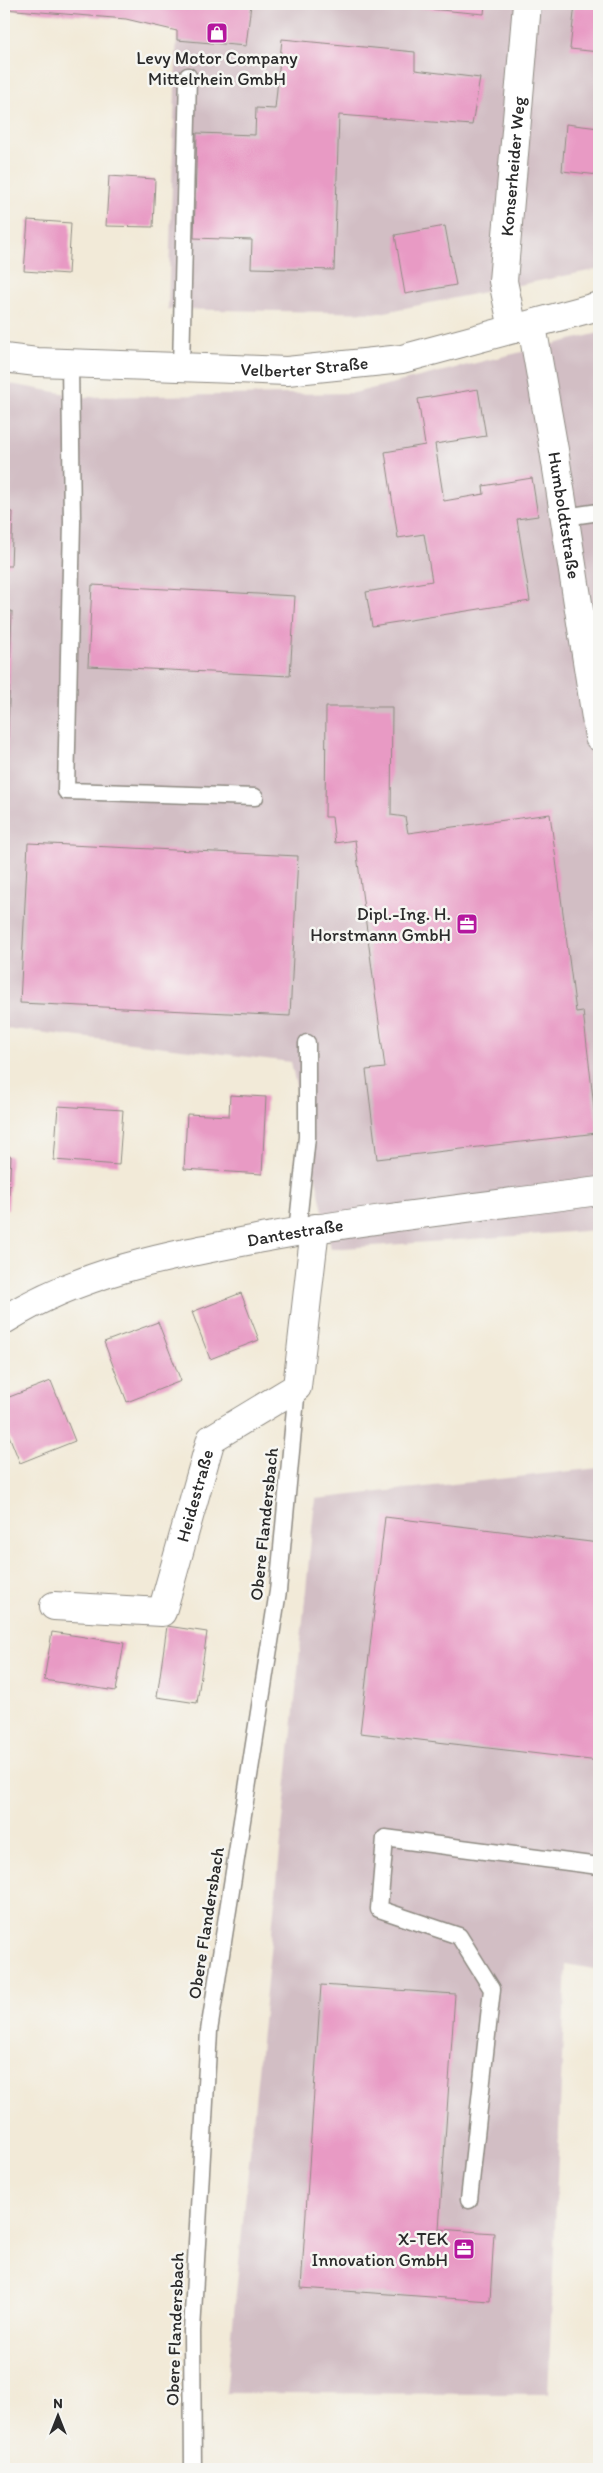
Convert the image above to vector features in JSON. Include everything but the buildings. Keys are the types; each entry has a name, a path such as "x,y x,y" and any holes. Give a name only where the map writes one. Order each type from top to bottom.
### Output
{"street":[{"name":"Konserheider Weg","path":"522,327 503,281 527,4"},
{"name":"Velberter Straße","path":"4,358 70,363 287,371 402,359 599,306"},
{"name":"Humboldtstraße","path":"522,327 565,517 599,737"},
{"name":"Dantestraße","path":"4,1320 31,1303 116,1269 203,1249 306,1230 599,1191"},
{"path":"297,1387 306,1230"},
{"name":"Heidestraße","path":"54,1606 162,1612 211,1439 297,1387"}],"lane":[{"path":"181,367 188,76"},
{"path":"70,363 72,522 66,791 255,798"},
{"path":"565,517 599,512"},
{"path":"306,1230 307,1043"},
{"name":"Obere Flandersbach","path":"193,2469 192,2331 209,2031 278,1591 297,1387"},
{"path":"469,2200 492,1989 459,1936 380,1909 386,1838 599,1866"}],"shaded area":[{"path":"4,4 599,4 599,269 380,313 168,309 177,29 126,19 4,9"},
{"path":"599,333 599,1230 331,1249 291,1062 4,1028 4,383 85,397 354,393"},
{"path":"599,1468 599,1970 566,1964 548,2394 226,2393 315,1499"}],"place":[{"name":"Levy Motor Company Mittelrhein GmbH","path":"217,33"},
{"name":"Dipl.-Ing. H. Horstmann GmbH","path":"467,924"},
{"name":"X-TEK Innovation GmbH","path":"464,2249"}]}
